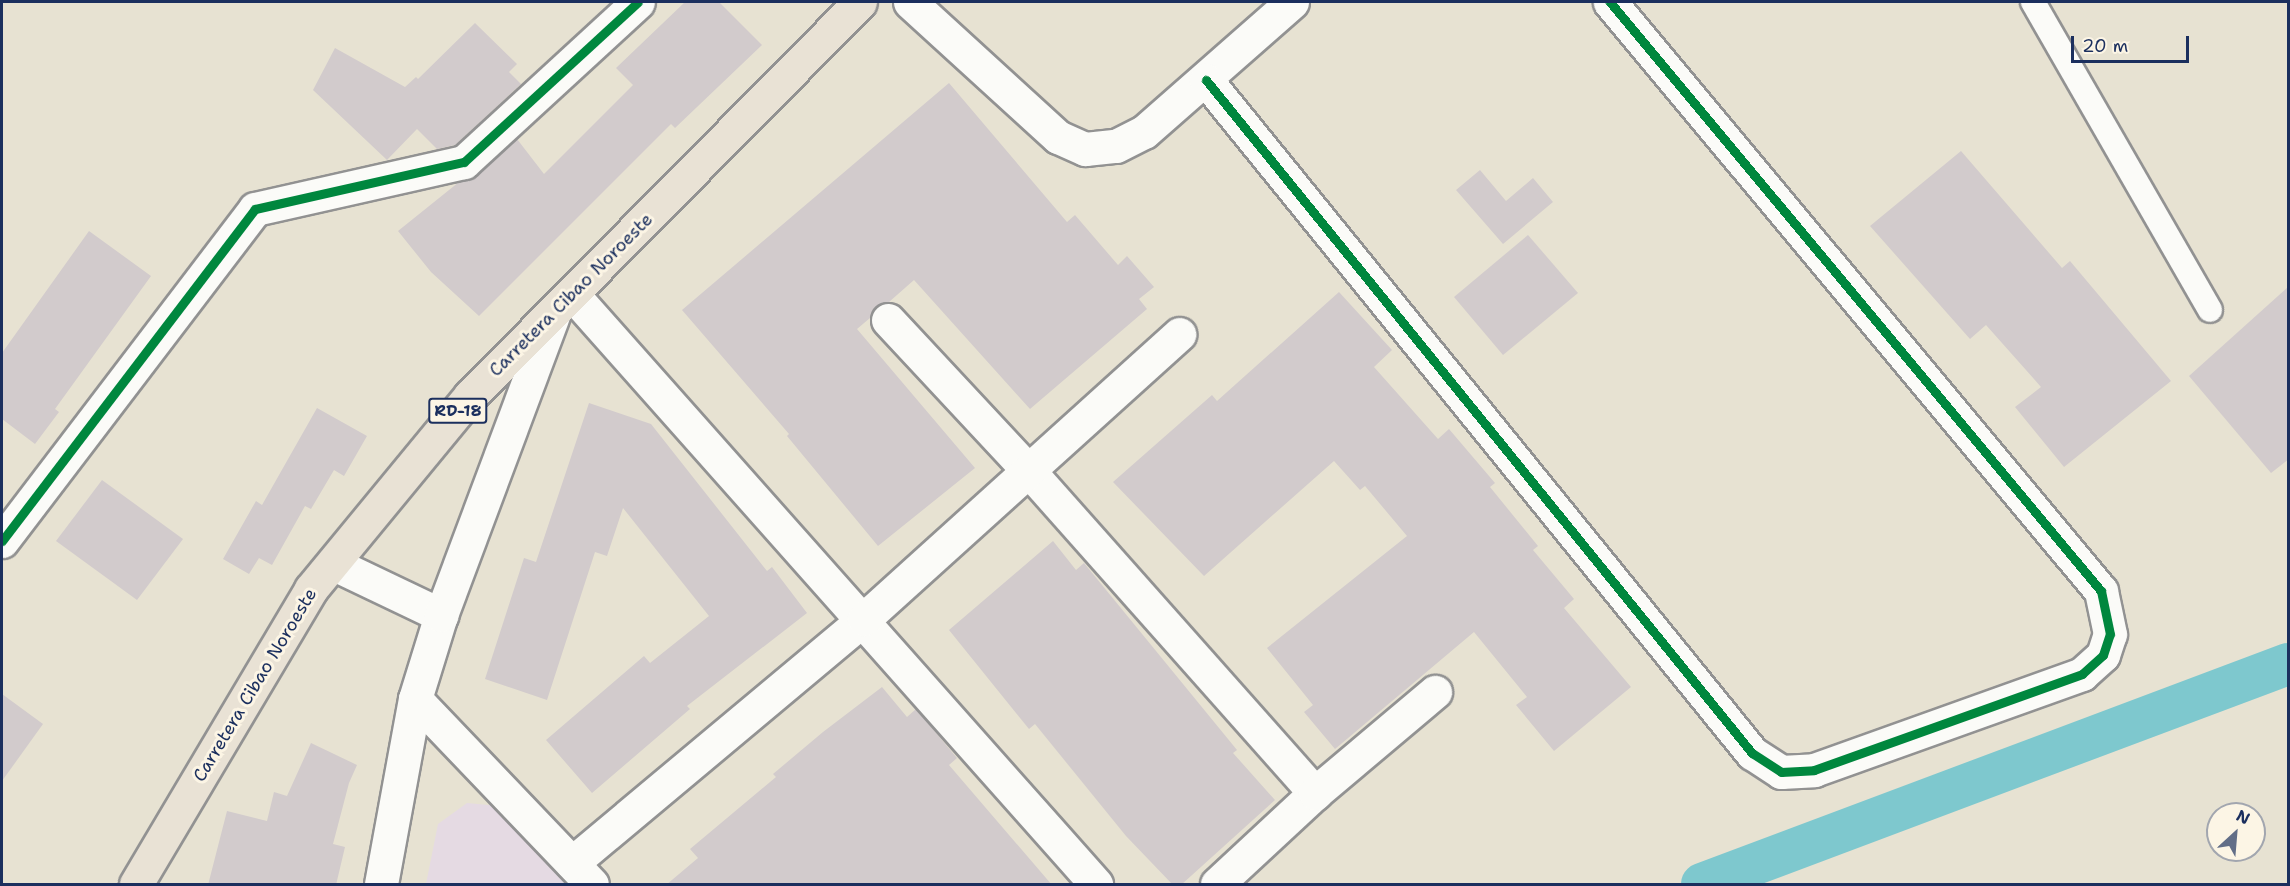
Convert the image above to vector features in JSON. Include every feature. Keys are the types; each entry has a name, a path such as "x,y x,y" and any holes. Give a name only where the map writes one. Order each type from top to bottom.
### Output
{"main road":[{"name":"Carretera Cibao Noroeste","path":"136,885 311,589 334,564 470,396 563,306 860,2"}],"street":[{"path":"2,541 255,209 464,162 638,2"},
{"path":"910,2 1058,137 1085,149 1116,146 1144,132 1206,80 1292,2"},
{"path":"1206,80 1752,753 1781,772 1814,770 2082,674 2103,655 2110,634 2101,591 1611,2"},
{"path":"381,885 415,699 441,615 563,306 864,619 1096,885"},
{"path":"888,320 1029,471 1315,794"},
{"path":"415,699 582,874 1179,334"},
{"path":"334,564 441,615"},
{"path":"1217,885 1315,794 1435,692"}],"lane":[{"path":"2033,2 2210,310"}],"shaded area":[{"path":"467,803 499,806 568,884 426,884 438,824"}],"building":[{"path":"685,2 719,2 762,45 675,128 671,124 479,316 431,272 398,231 459,182 477,176 517,139 544,174 633,85 616,68"},
{"path":"475,23 517,64 509,72 521,84 455,145 437,149 417,129 387,160 313,90 335,48 405,87 416,77 418,79"},
{"path":"949,83 1067,222 1075,215 1118,265 1127,256 1154,287 1139,299 1147,309 1030,409 914,280 889,302 875,307 870,318 857,329 975,468 878,546 787,436 789,434 682,310"},
{"path":"1961,151 2062,268 2070,261 2171,381 2064,467 2015,407 2041,387 1986,325 1970,339 1870,226"},
{"path":"1480,170 1506,201 1533,178 1553,202 1503,244 1456,190"},
{"path":"89,231 151,276 55,409 59,412 35,444 2,419 2,353"},
{"path":"1528,235 1578,293 1503,355 1454,297"},
{"path":"2289,286 2289,459 2271,473 2189,376"},
{"path":"1339,292 1392,350 1374,367 1438,439 1449,429 1495,483 1490,487 1538,546 1533,550 1574,599 1564,608 1631,687 1554,751 1516,705 1527,697 1474,632 1335,749 1304,712 1313,705 1267,648 1407,536 1365,486 1360,490 1334,461 1204,576 1113,482 1212,395 1217,401"},
{"path":"589,403 651,424 767,571 772,567 807,613 687,706 690,709 592,793 546,740 644,656 650,663 709,616 623,508 607,556 595,552 547,700 485,679 524,558 536,562"},
{"path":"317,408 367,436 344,476 334,470 311,509 305,506 272,565 259,558 249,574 223,559 256,501 262,505"},
{"path":"102,480 183,539 137,600 56,541"},
{"path":"1053,541 1076,570 1084,563 1237,750 1233,753 1275,800 1181,885 1173,885 1126,836 1035,724 1029,729 949,630"},
{"path":"882,687 907,717 916,709 957,758 949,765 1052,885 666,885 698,858 690,849 776,777 773,774"},
{"path":"2,694 43,724 2,781"},
{"path":"311,743 357,765 349,783 333,844 345,847 336,885 208,885 227,811 267,821 274,792 287,796"}],"waterway":[{"path":"1702,884 2288,664"}],"cycle path":[{"path":"2,541 255,209 464,162 638,2"},
{"path":"1206,80 1752,753 1781,772 1814,770 2082,674 2103,655 2110,634 2101,591 1610,2"}]}
